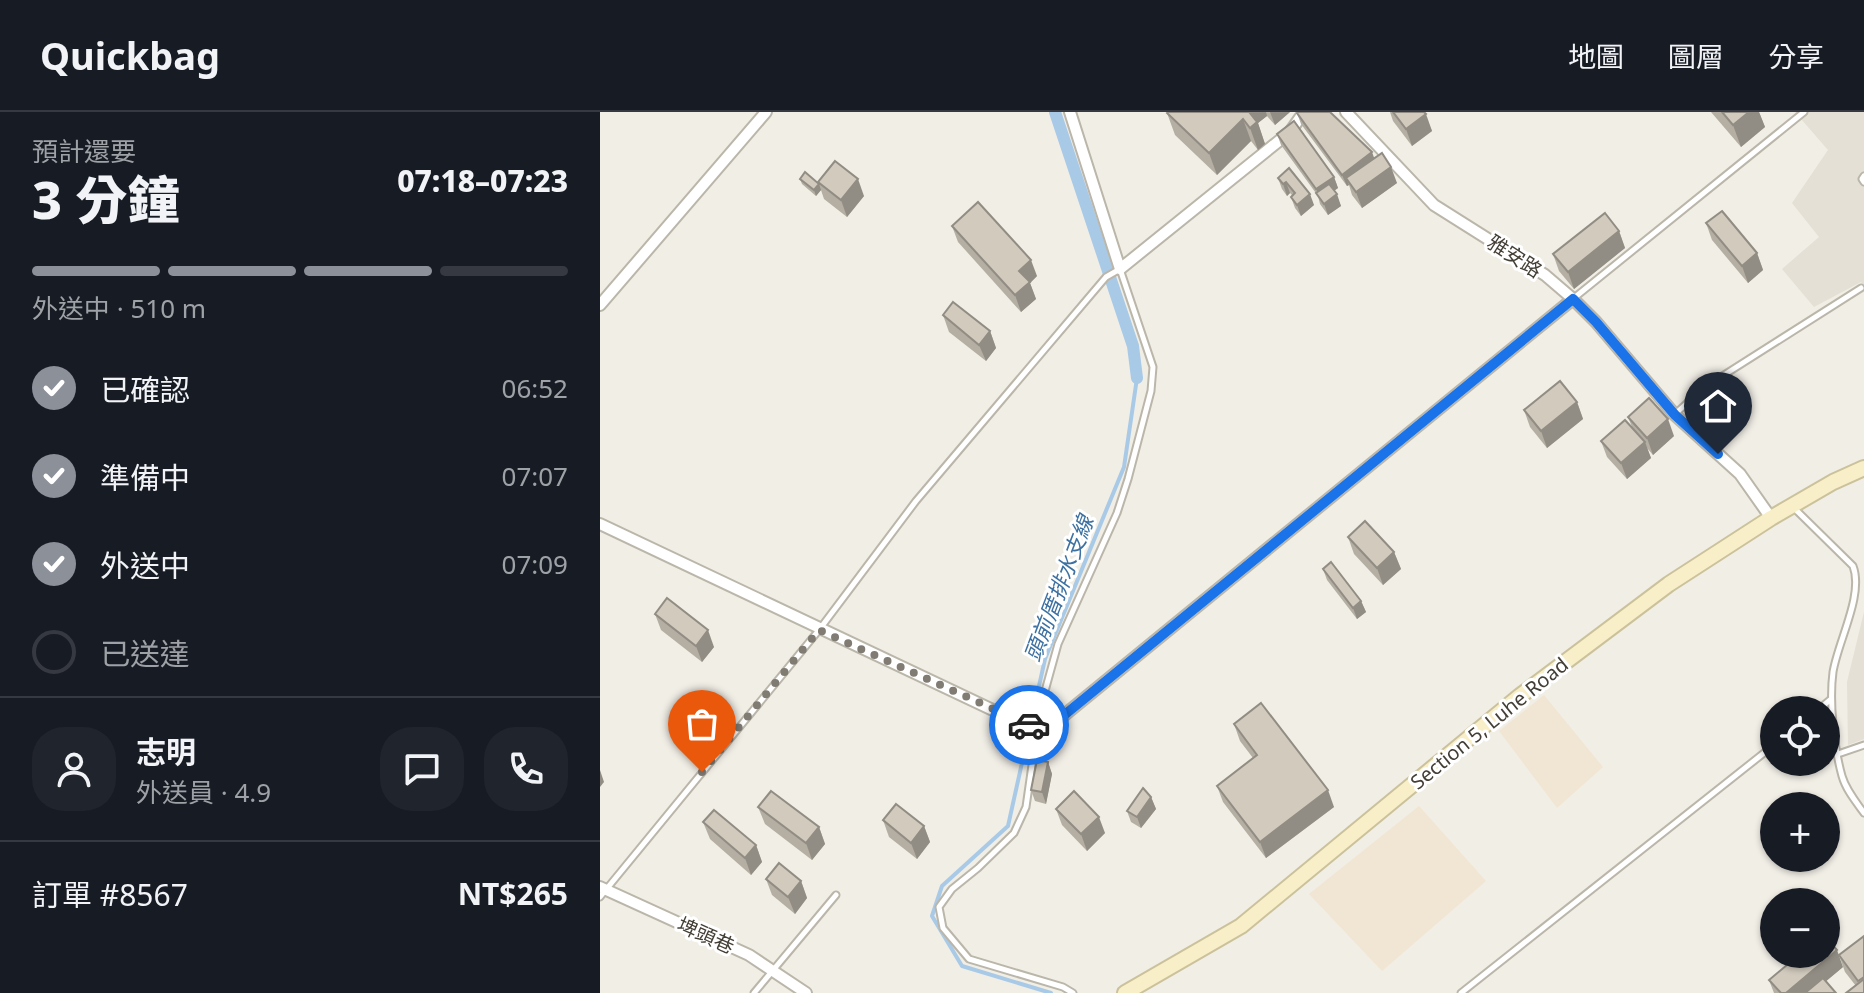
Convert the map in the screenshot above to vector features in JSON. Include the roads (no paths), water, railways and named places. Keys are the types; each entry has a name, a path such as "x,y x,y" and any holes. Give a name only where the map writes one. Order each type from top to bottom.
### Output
{"main road":[{"name":"Section 5, Luhe Road","path":"1125,993 1241,926 1520,696 1669,584 1771,518 1864,468"}],"street":[{"path":"600,305 766,112"},
{"path":"1070,112 1120,269 1290,132 1304,112"},
{"name":"雅安路","path":"1346,112 1434,205 1545,275 1573,299 1675,415 1740,474 1771,518"},
{"path":"600,524 819,630 1014,720 1039,728 1057,721 1573,299"},
{"name":"埤頭巷","path":"602,891 749,955 806,993"}],"lane":[{"path":"1573,299 1804,112"},
{"path":"602,891 819,630 916,501 1106,277 1120,269 1153,367 1151,391 1117,513 1058,644 1040,709 1026,807 1014,833 986,862 952,889 939,907 943,928 969,959 1063,987 1073,993"},
{"path":"1675,415 1705,387 1861,288"},
{"path":"1792,506 1853,566 1859,582 1833,670 1831,696"},
{"path":"1840,753 1864,745"},
{"path":"1461,993 1760,756"},
{"path":"1840,764 1843,778 1864,813"},
{"path":"754,993 836,895"}],"waterway":[{"path":"1055,112 1133,346 1137,378"},
{"name":"頭前厝排水支線","path":"1051,993 962,966 932,916 942,886 1008,826 1045,659 1124,467 1137,378"}]}
